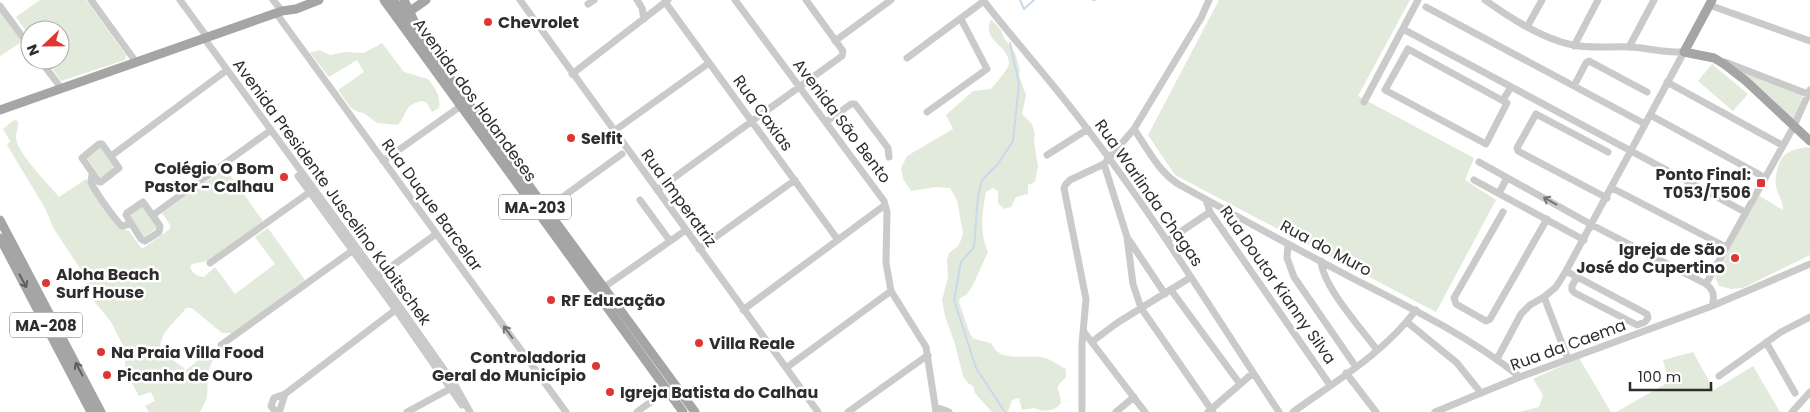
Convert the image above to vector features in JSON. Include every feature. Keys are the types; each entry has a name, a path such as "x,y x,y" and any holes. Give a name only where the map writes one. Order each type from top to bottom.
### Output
{"main road":[{"path":"0,110 279,12 304,0"},
{"path":"279,12 296,9 319,0"},
{"name":"Avenida dos Holandeses","path":"384,0 405,17 461,106 683,412"},
{"name":"Avenida dos Holandeses","path":"393,0 695,412"},
{"path":"404,0 405,17"},
{"path":"405,17 426,0"},
{"path":"1711,2 1684,52 1714,58 1739,75 1810,141"},
{"name":"MA-208","path":"0,220 101,412"},
{"name":"MA-208","path":"0,238 92,412"}],"street":[{"path":"91,0 136,62"},
{"name":"Avenida Presidente Juscelino Kubitschek","path":"180,0 225,72 398,308 470,412"},
{"name":"Rua Duque Barcelar","path":"273,0 279,12 384,161 566,412"},
{"name":"Rua Imperatriz","path":"520,0 818,412"},
{"path":"636,0 642,8 644,18"},
{"name":"Avenida São Bento","path":"735,0 881,196 887,212 886,263 891,291 926,347 936,410"},
{"path":"657,190 842,56 843,52 806,0"},
{"path":"835,41 891,0"},
{"path":"907,58 984,0"},
{"name":"Rua Warlinda Chagas","path":"984,0 1088,129 1107,161 1167,240 1279,412"},
{"path":"1082,412 1082,344 1087,304 1064,188 1070,180 1107,161 1134,129 1201,18 1209,0"},
{"path":"1364,102 1418,0"},
{"path":"1485,0 1527,27 1574,46 1629,47 1684,52 1566,271 1556,287 1530,305 1521,314 1497,359"},
{"path":"1527,27 1542,0"},
{"path":"1574,46 1598,0"},
{"path":"1629,47 1654,0"},
{"path":"572,74 667,1"},
{"name":"Rua Caxias","path":"667,1 709,63 838,240"},
{"path":"1711,2 1810,41"},
{"path":"0,6 20,33"},
{"path":"1426,7 1645,124"},
{"path":"927,112 987,69 961,19"},
{"path":"1403,29 1500,84 1511,87 1745,212"},
{"path":"1408,49 1503,100 1507,105 1485,144 1385,90 1408,49"},
{"path":"1712,306 1714,299 1709,287 1726,247 1794,126 1809,92 1714,58"},
{"path":"1574,86 1586,63 1589,61 1647,92"},
{"path":"614,132 709,63"},
{"path":"47,70 60,88"},
{"path":"111,156 225,72"},
{"path":"1667,82 1782,145"},
{"path":"1503,100 1511,87"},
{"path":"826,122 851,104 855,104 888,148 889,157"},
{"path":"384,161 461,106"},
{"path":"1607,198 1518,151 1517,148 1536,114 1608,152"},
{"path":"1650,115 1764,177"},
{"path":"1047,155 1088,129"},
{"name":"Rua do Muro","path":"1134,129 1168,178 1288,244 1416,310 1497,359 1520,377"},
{"path":"153,215 269,132"},
{"path":"100,144 111,156 119,167 118,170 101,182 92,174 82,159 83,155 100,144"},
{"path":"546,209 622,154"},
{"path":"1107,161 1127,237 1133,284 1141,308 1210,411 1253,373"},
{"path":"1480,162 1722,295 1736,296"},
{"path":"92,174 93,186 117,220 122,226 131,224"},
{"path":"1499,193 1507,178"},
{"path":"699,249 795,180"},
{"path":"1474,180 1584,240"},
{"path":"1612,188 1726,247"},
{"path":"210,263 312,190"},
{"path":"640,200 670,241"},
{"name":"Rua Doutor Kianny Silva","path":"1206,200 1210,212 1330,385"},
{"path":"144,202 160,226 160,229 145,241 141,239 131,224 126,218 126,213 144,202"},
{"path":"743,310 885,205"},
{"path":"1167,240 1210,212"},
{"path":"1503,212 1454,298 1456,304 1486,320 1490,319 1547,220"},
{"path":"603,288 686,230"},
{"path":"376,278 436,234"},
{"path":"1127,237 1240,384"},
{"path":"1288,244 1287,258 1294,277 1356,367"},
{"path":"221,345 355,249"},
{"path":"1321,261 1322,270 1332,289 1377,350"},
{"name":"Rua da Caema","path":"1435,412 1520,377 1712,306 1810,264"},
{"path":"1566,271 1647,314 1648,318 1645,322 1636,325 1575,293 1572,290 1572,286 1577,277"},
{"path":"1093,341 1191,277"},
{"path":"786,368 891,291"},
{"path":"1544,297 1568,359"},
{"path":"285,394 398,308"},
{"path":"1294,412 1377,350 1407,322 1416,310"},
{"path":"1719,376 1790,326 1810,317"},
{"path":"1407,322 1457,363 1481,393"},
{"path":"1084,332 1093,341 1145,412"},
{"path":"1766,342 1795,393"},
{"path":"848,412 928,355"},
{"path":"1346,373 1376,412"},
{"path":"407,412 453,387"},
{"name":"Avenida Presidente Juscelino Kubitschek","path":"453,387 465,412"},
{"path":"637,412 668,390"},
{"path":"1792,412 1810,392"},
{"path":"1116,412 1134,397"},
{"path":"558,400 559,412"},
{"path":"936,410 949,412"}],"green space":[{"path":"40,0 86,0 126,55 125,60 61,81 53,70 70,70 70,20 20,20 20,23 16,17"},
{"path":"1219,0 1410,0 1358,96 1474,158 1465,180 1496,200 1436,312 1175,175 1148,135"},
{"path":"0,10 20,37 20,43 0,56"},
{"path":"991,19 1001,30 1004,38 1015,53 1020,70 1019,75 1026,95 1022,114 1032,124 1035,134 1034,142 1038,166 1035,182 1028,185 1028,194 1016,197 1011,207 1004,209 998,203 998,191 993,188 986,192 982,230 988,252 972,287 966,295 960,298 959,302 970,334 974,339 991,343 996,350 1007,356 1044,358 1066,369 1066,377 1058,386 1061,403 1056,408 1049,410 1034,408 1022,410 1019,398 1012,400 1008,412 992,412 975,393 973,386 963,376 942,300 948,278 947,260 949,253 958,246 963,233 957,200 950,188 936,187 911,191 903,179 901,168 907,156 953,129 946,115 973,91 991,89 1007,69 1008,57 990,33"},
{"path":"382,43 404,72 428,79 437,92 439,108 432,112 426,102 421,101 408,108 398,125 377,123 364,113 351,108 338,90 364,72 357,60 329,77 310,53 319,50 330,55 345,52 364,53"},
{"path":"1712,64 1748,94 1733,111 1698,81"},
{"path":"1740,71 1803,95 1793,122"},
{"path":"14,120 18,121 16,137 21,151 59,197 86,179 118,227 129,231 142,249 170,229 170,225 162,213 225,168 263,221 207,261 192,264 190,267 192,271 204,277 215,267 235,294 275,264 255,237 268,228 305,280 232,333 222,333 192,308 186,308 168,328 162,339 161,352 184,368 185,371 202,357 206,350 211,347 214,350 215,354 208,372 207,398 200,412 149,412 145,406 155,401 151,392 139,396 126,372 125,361 137,355 134,347 125,349 111,322 93,300 85,276 54,229 45,208 7,145 10,141 3,129"},
{"path":"100,147 115,168 101,178 86,157"},
{"path":"1810,148 1810,255 1743,288 1731,289 1719,286 1715,277 1758,195 1783,210 1776,183 1779,165 1783,157 1788,153 1796,149"},
{"path":"143,205 158,227 144,237 129,216"},
{"path":"1693,352 1714,390 1753,366 1780,412 1616,412 1669,382 1663,360"},
{"path":"1579,358 1611,412 1519,412 1539,407 1543,395 1533,379"}],"waterway":[{"path":"1020,0 1024,9 1034,0"},
{"path":"1005,412 976,368 954,300 961,262 974,247 978,196 982,180 997,165 1013,141 1019,84 1010,43"}],"place":[{"name":"Chevrolet","path":"488,22"},
{"name":"Selfit","path":"571,138"},
{"name":"Colégio O Bom Pastor - Calhau","path":"284,177"},
{"name":"Ponto Final: T053/T506","path":"1761,183"},
{"name":"Igreja de São José do Cupertino","path":"1735,258"},
{"name":"Aloha Beach Surf House","path":"46,283"},
{"name":"RF Educação","path":"551,300"},
{"name":"Villa Reale","path":"699,343"},
{"name":"Na Praia Villa Food","path":"101,352"},
{"name":"Controladoria Geral do Município","path":"596,366"},
{"name":"Picanha de Ouro","path":"107,375"},
{"name":"Igreja Batista do Calhau","path":"610,392"}]}
